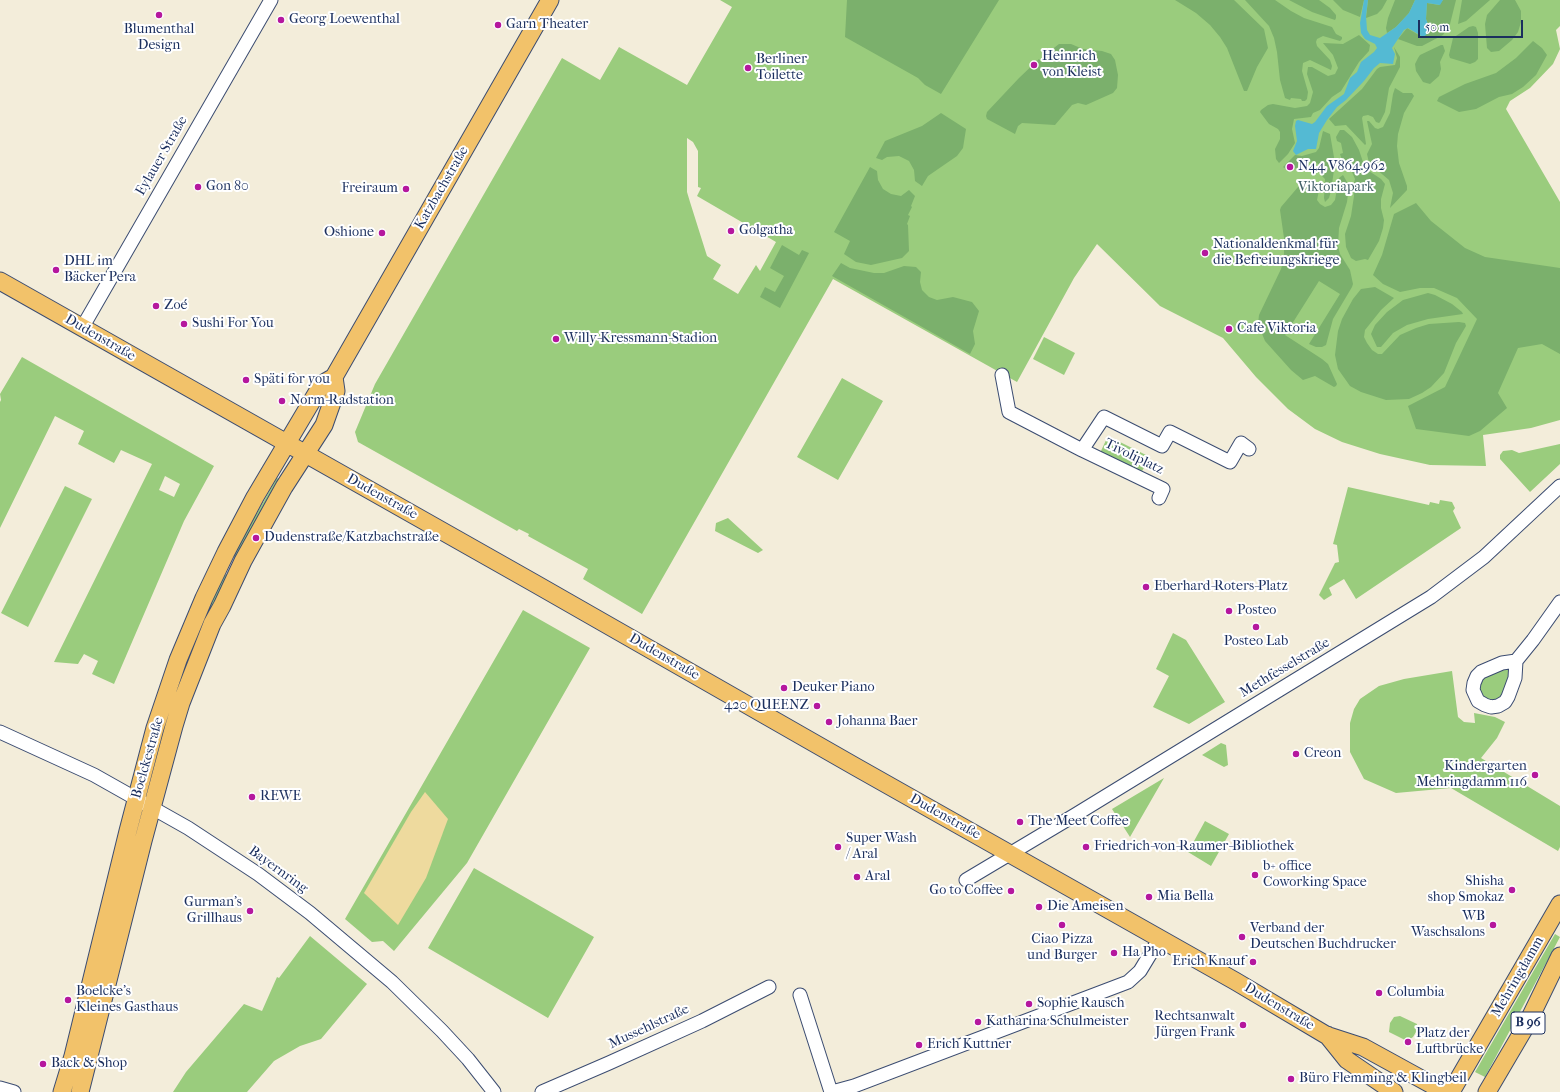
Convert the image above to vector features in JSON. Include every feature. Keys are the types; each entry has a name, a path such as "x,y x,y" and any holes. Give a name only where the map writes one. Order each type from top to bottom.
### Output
{"main road":[{"name":"Katzbachstraße","path":"286,444 322,384 334,377 550,0"},
{"name":"Dudenstraße","path":"0,281 1235,980 1326,1035 1363,1047 1445,1092"},
{"name":"Katzbachstraße","path":"304,454 324,425 336,391 334,377"},
{"name":"Boelckestraße","path":"62,1092 73,1056 136,799 155,728 178,660 221,562 255,497 286,444"},
{"name":"Boelckestraße","path":"80,1092 174,726 194,669 212,624 239,570 284,487 304,454"},
{"path":"221,562 239,570"},
{"name":"Mehringdamm","path":"1451,1092 1558,911"},
{"name":"Mehringdamm","path":"1487,1092 1527,1024 1560,956"},
{"name":"Dudenstraße","path":"1326,1035 1347,1060 1394,1092"}],"street":[{"name":"Eylauer Straße","path":"82,328 271,0"},
{"name":"Tivoliplatz","path":"1002,375 1009,412 1082,450 1163,489 1159,498"},
{"name":"Tivoliplatz","path":"1082,450 1104,417 1162,446 1170,432 1230,462 1241,443 1249,449"},
{"name":"Methfesselstraße","path":"1010,853 1431,597 1484,557 1560,486"},
{"path":"1516,661 1534,640 1560,602"},
{"name":"Bayernring","path":"0,732 79,768 136,799 193,831 258,874 310,913 369,962 442,1031 468,1059 494,1092"},
{"path":"966,880 1010,853"},
{"path":"800,995 831,1092 854,1086 1128,982 1140,971 1160,938"},
{"name":"Mussehlstraße","path":"542,1092 673,1034 769,987"},
{"path":"0,1088 14,1092"}],"green space":[{"name":"Viktoriapark","path":"720,0 1560,0 1560,26 1556,30 1560,49 1553,64 1530,88 1510,101 1506,109 1560,202 1560,420 1531,428 1483,435 1486,466 1430,465 1380,454 1342,442 1315,429 1288,409 1256,377 1223,338 1160,306 1097,244 1074,278 1017,382 833,279 642,614 583,579 588,569 528,536 529,534 519,529 517,531 358,442 355,432 375,384 562,58 600,80 619,47 687,85 732,7","holes":["687,138 693,142 698,151 698,187 701,188 697,196 776,242 760,271 756,265 738,294 713,279 721,265 707,256 687,192"]},
{"path":"847,0 999,0 941,94 925,85 918,78 845,37"},
{"path":"1175,0 1234,0 1264,29 1268,48 1257,67 1247,91 1244,91 1227,48 1220,37 1210,25 1196,13"},
{"path":"1245,0 1275,0 1304,18 1332,27 1336,34 1342,37 1340,41 1323,36 1317,39 1316,42 1317,46 1330,60 1332,66 1331,70 1310,60 1303,63 1302,71 1308,92 1307,99 1305,101 1302,101 1301,99 1291,98 1290,100 1285,98 1280,80 1274,38 1269,26"},
{"path":"1289,0 1319,0 1330,8 1336,15 1336,18 1335,20 1312,12"},
{"path":"1333,0 1364,0 1360,17 1343,10"},
{"path":"1368,0 1387,0 1377,14 1366,18"},
{"path":"1395,0 1415,0 1409,13 1396,27 1387,33 1386,28 1388,18"},
{"path":"1443,0 1456,0 1450,24 1443,35 1422,46 1417,46 1398,39 1407,28 1422,37 1430,29 1426,19 1427,3 1439,5"},
{"path":"1462,0 1490,0 1466,21 1458,24"},
{"path":"1500,0 1515,0 1521,11 1521,22 1518,32 1512,40 1499,51 1491,52 1487,48 1485,24 1487,15"},
{"path":"1469,27 1476,27 1478,33 1478,59 1470,64 1450,58 1449,55 1453,38"},
{"path":"1359,35 1370,45 1369,51 1359,62 1341,91 1332,97 1320,110 1313,113 1311,117 1294,119 1292,129 1295,143 1288,154 1279,163 1276,159 1275,149 1280,139 1280,132 1278,129 1269,124 1260,112 1261,110 1268,105 1273,104 1295,108 1307,106 1310,103 1313,92 1307,74 1308,67 1312,67 1328,76 1335,74 1338,68 1333,55 1323,43 1343,44"},
{"path":"1533,41 1542,48 1547,55 1536,75 1523,87 1512,94 1499,97 1476,109 1459,112 1437,101 1439,97 1465,84 1496,73 1516,58"},
{"path":"1059,44 1071,44 1083,49 1102,51 1111,54 1115,60 1118,75 1117,88 1113,93 1086,105 1078,103 1072,105 1055,125 1022,123 1018,126 1015,134 987,119 987,112 1019,78 1039,59 1041,62 1048,56 1046,54"},
{"path":"1443,45 1445,51 1440,62 1441,69 1439,76 1430,84 1423,82 1416,71 1415,64 1420,55"},
{"path":"1394,47 1400,57 1400,67 1389,88 1385,112 1380,122 1376,122 1373,117 1368,115 1363,116 1362,118 1365,145 1346,125 1335,126 1329,119 1362,89 1377,69 1380,67 1395,65 1397,58"},
{"path":"1395,88 1403,93 1412,93 1414,96 1404,113 1398,134 1397,146 1399,163 1407,190 1390,208 1393,193 1389,180 1369,163 1367,154 1372,144 1367,121 1369,121 1375,128 1378,129 1383,127 1390,113"},
{"path":"941,113 966,129 963,148 957,156 928,176 922,186 915,181 914,170 909,161 899,156 887,157 882,160 876,158 885,141 922,126"},
{"path":"1340,130 1344,130 1352,137 1359,150 1364,165 1385,184 1381,199 1381,208 1384,220 1383,228 1379,241 1368,260 1365,259 1356,261 1351,258 1346,247 1345,234 1351,216 1355,179 1352,172 1343,163 1340,154 1343,153 1341,143 1337,141 1336,137"},
{"path":"1323,131 1330,134 1335,163 1331,191 1329,198 1325,202 1325,179 1322,176 1320,165 1309,161 1304,163 1301,167 1293,169 1286,169 1283,167 1295,155 1302,156 1316,152 1319,148"},
{"path":"870,167 877,171 878,180 883,189 891,194 901,196 909,190 915,196 908,215 910,216 907,224 909,251 902,258 871,265 856,262 844,254 850,241 834,232"},
{"path":"1343,175 1347,182 1348,194 1339,228 1338,246 1340,254 1350,270 1353,284 1352,287 1333,319 1326,345 1316,347 1309,344 1340,294 1319,281 1285,335 1328,364 1337,384 1334,387 1315,376 1303,380 1291,370 1265,341 1258,324 1259,315 1281,269 1284,259 1284,238 1280,210 1281,207 1304,180 1315,182 1320,185 1317,200 1325,207 1331,205 1335,200 1339,178"},
{"path":"1416,203 1431,221 1465,248 1485,257 1560,268 1560,354 1542,344 1518,348 1498,393 1507,408 1480,431 1469,436 1416,429 1408,406 1445,387 1477,319 1457,298 1434,288 1420,288 1400,292 1383,284 1373,275 1382,255 1394,214"},
{"path":"782,245 799,255 802,250 809,253 780,308 760,297 765,287 775,292 784,276 770,268"},
{"path":"841,263 850,268 874,273 884,273 904,266 916,267 921,272 920,282 922,290 929,297 937,300 953,297 972,302 979,311 973,331 975,344 970,354 832,276"},
{"path":"1375,287 1394,298 1381,310 1365,330 1364,337 1367,343 1372,350 1378,354 1382,354 1400,335 1416,328 1429,324 1459,322 1465,323 1466,326 1456,343 1444,373 1431,387 1409,399 1386,400 1361,392 1350,386 1338,369 1335,355 1338,331 1342,319 1353,299 1361,289"},
{"path":"1428,293 1452,304 1463,314 1428,319 1407,325 1393,333 1381,347 1377,347 1371,334 1375,325 1387,312 1403,300"},
{"path":"1044,337 1075,353 1064,375 1033,359"},
{"path":"22,357 214,466 184,521 114,684 92,674 98,661 84,654 78,664 54,662 152,464 121,450 114,463 78,444 84,431 55,416 0,528 0,394","holes":["165,476 180,484 174,497 159,490"]},
{"path":"842,378 883,401 838,480 797,457"},
{"path":"1108,436 1150,457 1141,473 1100,453"},
{"path":"1560,444 1560,464 1530,492 1500,459 1500,455 1503,451 1512,450 1519,453"},
{"path":"277,478 281,480 235,559 234,556 244,536"},
{"path":"65,486 92,499 28,627 1,613"},
{"path":"1348,487 1429,505 1430,502 1439,504 1440,500 1452,502 1455,508 1453,511 1461,528 1356,599 1344,579 1329,588 1332,595 1324,600 1319,595 1335,563 1339,562 1337,545 1333,544"},
{"path":"728,518 763,550 758,553 715,531 716,523"},
{"path":"225,575 229,575 157,771 153,769 182,677 210,605"},
{"path":"523,610 590,648 467,863 394,951 383,941 372,942 345,919"},
{"path":"1173,633 1186,640 1225,702 1189,724 1153,707 1169,676 1156,669"},
{"path":"1507,667 1510,670 1506,694 1495,703 1480,696 1480,680"},
{"path":"1452,671 1458,717 1464,722 1475,723 1474,713 1495,717 1505,722 1497,738 1481,758 1560,806 1560,847 1558,851 1451,788 1396,793 1364,779 1350,752 1350,723 1354,709 1360,699 1379,686 1404,679"},
{"path":"1221,743 1226,745 1228,765 1224,767 1202,755"},
{"path":"1164,778 1130,837 1112,809"},
{"path":"1205,821 1229,834 1211,866 1188,852"},
{"path":"474,868 594,937 548,1018 428,948"},
{"path":"1555,934 1560,937 1485,1077 1475,1072"},
{"path":"310,936 367,984 321,1039 300,1046 274,1061 247,1092 173,1092 186,1072 244,1004 262,1011 277,977 279,978"},
{"path":"1400,1016 1417,1024 1416,1032 1413,1037 1407,1041 1389,1032 1390,1023 1394,1017"}],"sand":[{"path":"425,792 448,819 426,878 398,925 364,893 411,812"}],"water":[{"path":"1364,0 1368,0 1366,16 1367,30 1370,35 1380,38 1396,27 1409,13 1415,0 1443,0 1440,5 1427,3 1426,19 1430,29 1426,35 1423,37 1408,28 1404,30 1392,48 1395,54 1393,64 1380,63 1374,68 1346,100 1337,107 1327,120 1319,133 1316,149 1308,149 1296,155 1293,151 1297,141 1295,126 1296,121 1298,120 1312,124 1315,122 1327,106 1344,94 1350,78 1357,72 1361,62 1377,48 1375,44 1365,39 1361,33 1360,23"}],"place":[{"name":"Blumenthal Design","path":"159,15"},
{"name":"Georg Loewenthal","path":"281,20"},
{"name":"Garn Theater","path":"498,25"},
{"name":"Heinrich von Kleist","path":"1034,65"},
{"name":"Berliner Toilette","path":"748,68"},
{"name":"N44 V864.962","path":"1290,167"},
{"name":"Gon 80","path":"198,187"},
{"name":"Freiraum","path":"406,189"},
{"name":"Golgatha","path":"731,231"},
{"name":"Oshione","path":"382,233"},
{"name":"Nationaldenkmal für die Befreiungskriege","path":"1205,253"},
{"name":"DHL im Bäcker Pera","path":"56,270"},
{"name":"Zoé","path":"156,306"},
{"name":"Sushi For You","path":"184,324"},
{"name":"Cafe Viktoria","path":"1229,329"},
{"name":"Willy-Kressmann-Stadion","path":"556,339"},
{"name":"Späti for you","path":"246,380"},
{"name":"Norm-Radstation","path":"282,401"},
{"name":"Dudenstraße/Katzbachstraße","path":"256,538"},
{"name":"Eberhard-Roters-Platz","path":"1146,587"},
{"name":"Posteo","path":"1229,611"},
{"name":"Posteo Lab","path":"1256,627"},
{"name":"Deuker Piano","path":"784,688"},
{"name":"420 QUEENZ","path":"817,706"},
{"name":"Johanna Baer","path":"829,722"},
{"name":"Creon","path":"1296,754"},
{"name":"Kindergarten Mehringdamm 116","path":"1535,775"},
{"name":"REWE","path":"252,797"},
{"name":"The Meet Coffee","path":"1020,822"},
{"name":"Super Wash / Aral","path":"838,847"},
{"name":"Friedrich-von-Raumer-Bibliothek","path":"1086,847"},
{"name":"b+ office Coworking Space","path":"1255,875"},
{"name":"Aral","path":"857,877"},
{"name":"Shisha shop Smokaz","path":"1512,890"},
{"name":"Go to Coffee","path":"1011,891"},
{"name":"Mia Bella","path":"1149,897"},
{"name":"Die Ameisen","path":"1039,907"},
{"name":"Gurman's Grillhaus","path":"250,911"},
{"name":"Ciao Pizza und Burger","path":"1062,925"},
{"name":"WB Waschsalons","path":"1493,925"},
{"name":"Verband der Deutschen Buchdrucker","path":"1242,937"},
{"name":"Ha Pho","path":"1114,953"},
{"name":"Erich Knauf","path":"1253,962"},
{"name":"Columbia","path":"1379,993"},
{"name":"Boelcke’s Kleines Gasthaus","path":"68,1000"},
{"name":"Sophie Rausch","path":"1029,1004"},
{"name":"Katharina Schulmeister","path":"978,1022"},
{"name":"Rechtsanwalt Jürgen Frank","path":"1243,1025"},
{"name":"Platz der Luftbrücke","path":"1408,1042"},
{"name":"Erich Kuttner","path":"919,1045"},
{"name":"Back & Shop","path":"43,1064"},
{"name":"Büro Flemming & Klingbeil","path":"1291,1079"}]}
